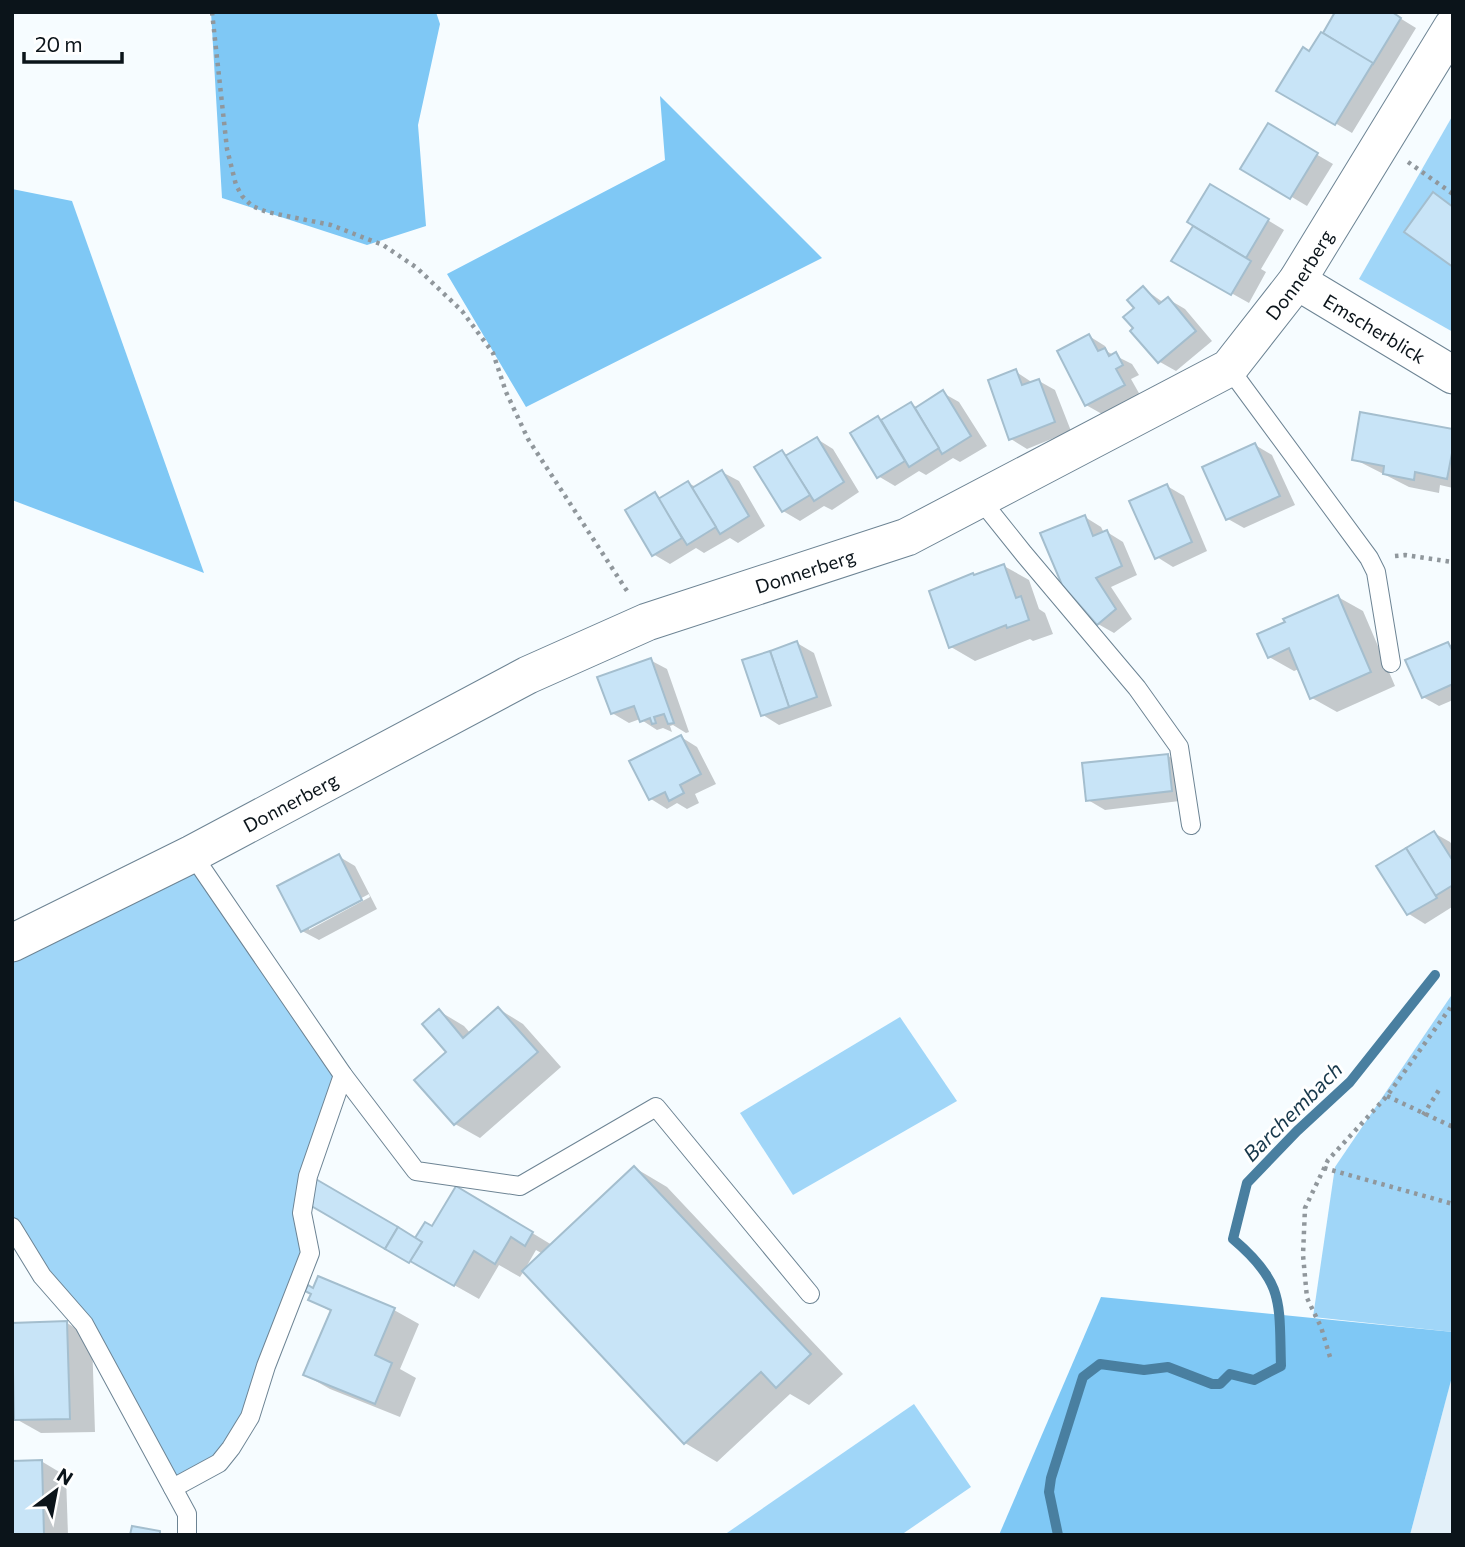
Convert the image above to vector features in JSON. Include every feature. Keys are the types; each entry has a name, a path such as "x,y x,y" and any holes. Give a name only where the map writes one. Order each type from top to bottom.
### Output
{"street":[{"name":"Donnerberg","path":"12,943 192,854 528,675 647,622 907,537 1229,368 1297,281 1453,26"},
{"name":"Emscherblick","path":"1297,281 1453,375"}],"lane":[{"path":"1229,368 1369,558 1376,572 1391,663"},
{"path":"980,499 1137,688 1179,747 1191,825"},
{"path":"192,854 343,1075 416,1171 520,1186 656,1107 810,1294"},
{"path":"173,1488 219,1463 250,1417 266,1366 310,1253 302,1213 308,1176 343,1075"},
{"path":"12,1227 42,1276 84,1324 187,1514 187,1535"}],"path":[{"path":"212,12 227,149 236,185 242,197 252,206 268,212 331,225 383,245 417,268 462,311 493,353 506,392 527,439 647,622"},
{"path":"1381,143 1453,194"},
{"path":"1369,558 1405,555 1453,562"},
{"path":"1330,1357 1321,1327 1307,1298 1305,1208 1328,1160 1387,1096 1453,1004"},
{"path":"1423,1115 1438,1090"},
{"path":"1387,1096 1453,1127"},
{"path":"1324,1168 1453,1204"}],"shaded area":[{"path":"211,12 436,12 440,24 418,125 426,226 367,245 222,198"},
{"path":"660,96 822,258 526,407 447,274 665,160"},
{"path":"1453,115 1453,332 1359,279"},
{"path":"12,189 72,201 204,573 12,500"},
{"path":"192,858 336,1078 303,1170 305,1252 246,1417 217,1459 175,1483 118,1377 15,1243 12,1248 12,948"},
{"path":"1453,993 1453,1332 1313,1317 1335,1167"},
{"path":"900,1017 957,1101 793,1195 740,1113"},
{"path":"1101,1297 1453,1332 1453,1373 1410,1535 999,1535"},
{"path":"1453,1373 1453,1535 1410,1535"},
{"path":"914,1404 971,1487 901,1535 724,1535"}],"building":[{"path":"1335,12 1392,12 1401,18 1373,64 1323,33"},
{"path":"1321,32 1373,63 1335,125 1276,91 1303,47 1309,51"},
{"path":"1268,123 1318,153 1290,199 1240,169"},
{"path":"1210,184 1269,219 1246,258 1187,222"},
{"path":"1433,192 1453,207 1453,267 1404,232"},
{"path":"1193,226 1251,261 1231,295 1171,261"},
{"path":"1143,286 1159,304 1168,297 1196,331 1158,363 1130,331 1133,328 1123,317 1134,308 1127,300"},
{"path":"1089,334 1098,351 1105,348 1109,356 1116,352 1123,365 1116,369 1125,385 1085,406 1057,351"},
{"path":"1016,369 1022,385 1039,379 1055,422 1009,440 988,380"},
{"path":"943,390 971,436 942,454 915,408"},
{"path":"911,402 939,448 909,467 881,420"},
{"path":"1360,412 1453,429 1453,448 1447,479 1415,472 1414,480 1383,474 1384,466 1352,460"},
{"path":"878,416 905,461 877,478 850,433"},
{"path":"817,437 844,482 814,501 785,456"},
{"path":"1255,443 1280,496 1226,520 1202,467"},
{"path":"782,450 810,495 782,512 754,467"},
{"path":"722,470 749,516 720,534 692,488"},
{"path":"688,481 716,527 687,545 658,499"},
{"path":"1167,484 1192,542 1155,559 1129,501"},
{"path":"655,492 682,538 652,556 625,510"},
{"path":"1085,515 1093,536 1107,530 1122,566 1096,578 1116,609 1097,625 1062,585 1040,533"},
{"path":"1004,564 1016,598 1021,596 1029,620 1007,628 1006,625 949,648 929,591"},
{"path":"1338,595 1371,672 1310,699 1289,648 1268,658 1257,634 1285,622 1283,619"},
{"path":"797,641 817,697 789,707 770,651"},
{"path":"1448,642 1453,652 1453,684 1422,698 1405,660"},
{"path":"770,651 789,707 761,716 742,660"},
{"path":"651,658 674,723 668,724 664,714 654,717 656,723 652,724 650,718 640,722 634,706 611,714 597,677"},
{"path":"681,735 701,774 680,785 684,793 669,801 665,792 649,800 629,761"},
{"path":"1168,754 1172,791 1086,801 1082,763"},
{"path":"1434,831 1453,861 1453,885 1435,896 1406,848"},
{"path":"1406,848 1437,898 1407,915 1376,866"},
{"path":"339,854 362,900 301,932 277,886"},
{"path":"498,1007 538,1052 454,1125 414,1080 446,1052 422,1024 439,1009 463,1038"},
{"path":"634,1166 811,1354 776,1388 761,1372 684,1444 522,1271"},
{"path":"314,1178 398,1227 385,1249 308,1204"},
{"path":"456,1186 533,1232 525,1246 511,1237 495,1264 474,1251 454,1286 410,1261 422,1242 415,1238 425,1222 432,1226"},
{"path":"398,1227 422,1242 409,1263 385,1249"},
{"path":"318,1276 395,1308 375,1355 392,1363 375,1404 303,1375 331,1310 308,1300 311,1294 305,1291 308,1285 313,1288"},
{"path":"67,1321 70,1419 14,1420 12,1323"},
{"path":"42,1460 44,1535 12,1535 12,1461"},
{"path":"132,1526 160,1531 160,1535 130,1535"}],"waterway":[{"name":"Barchembach","path":"1058,1535 1049,1492 1051,1478 1083,1377 1100,1364 1144,1370 1168,1367 1212,1384 1220,1384 1230,1374 1254,1380 1281,1366 1276,1295 1262,1269 1233,1239 1247,1183 1297,1131 1350,1082 1435,975"}]}
